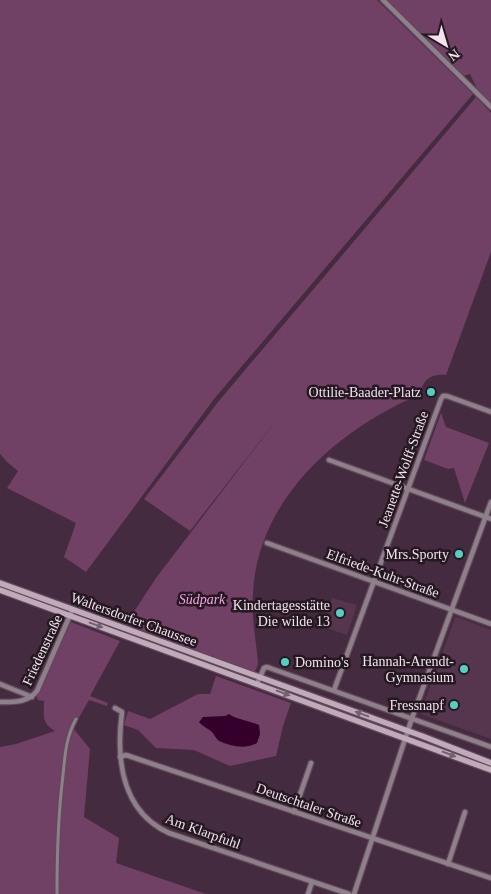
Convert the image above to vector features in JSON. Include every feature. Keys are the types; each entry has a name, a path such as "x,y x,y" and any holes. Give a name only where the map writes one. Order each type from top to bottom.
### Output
{"main road":[{"name":"Waltersdorfer Chaussee","path":"0,583 71,612 491,770"},
{"name":"Waltersdorfer Chaussee","path":"0,590 71,612"},
{"name":"Waltersdorfer Chaussee","path":"258,681 408,731 491,762"}],"street":[{"path":"383,0 491,108"},
{"name":"Jeanette-Wolff-Straße","path":"334,690 424,441 443,396 491,412"},
{"path":"330,460 488,518"},
{"path":"354,894 412,718 488,518 491,502"},
{"name":"Elfriede-Kuhr-Straße","path":"267,543 491,624"},
{"name":"Friedenstraße","path":"0,702 20,701 32,697 37,691 71,612"},
{"path":"258,681 264,668 267,667 491,747"},
{"path":"0,684 32,697"},
{"name":"Am Klarpfuhl","path":"115,708 122,712 119,734 120,757 129,792 145,819 158,828 349,894"},
{"path":"57,894 57,850 67,740 76,719"},
{"name":"Deutschtaler Straße","path":"120,757 126,755 491,878"},
{"path":"294,812 311,763"},
{"path":"448,864 465,812"},
{"path":"308,894 312,882"}],"shaded area":[{"name":"Kindertagesstätte Die wilde 13","path":"332,598 357,605 347,635 321,626"},
{"name":"Hannah-Arendt- Gymnasium","path":"457,617 491,630 491,739 421,714 455,618"},
{"path":"229,714 259,725 260,734 257,743 242,747 224,743 218,740 212,732 199,722 203,717 225,716"}],"green space":[{"path":"0,0 377,0 473,94 214,399 86,572 64,557 76,523 7,488 18,471 0,454"},
{"path":"386,0 491,0 491,104 477,89 470,74 463,76"},
{"name":"Südpark","path":"476,97 491,113 491,252 446,375 436,375 428,378 423,385 421,394 390,409 360,427 332,448 307,471 286,498 269,528 258,560 253,594 253,620 258,662 254,673 126,624 156,578 278,418 190,531 144,499 218,402"},
{"path":"441,413 446,427 489,443 465,503 454,468 448,469 424,460"},
{"path":"71,622 120,641 90,696 108,703 107,706 89,700 73,728 90,749 84,817 119,838 116,863 206,894 0,894 0,747 16,744 55,731 45,722 44,701 38,700 36,695"},
{"path":"216,676 291,703 276,756 230,766 194,750 156,748 138,730 124,725 128,711 150,719 198,694 210,694"}],"place":[{"name":"Ottilie-Baader-Platz","path":"431,392"},
{"name":"Mrs.Sporty","path":"459,554"},
{"name":"Kindertagesstätte Die wilde 13","path":"340,613"},
{"name":"Domino's","path":"285,662"},
{"name":"Hannah-Arendt- Gymnasium","path":"464,669"},
{"name":"Fressnapf","path":"454,705"}]}
